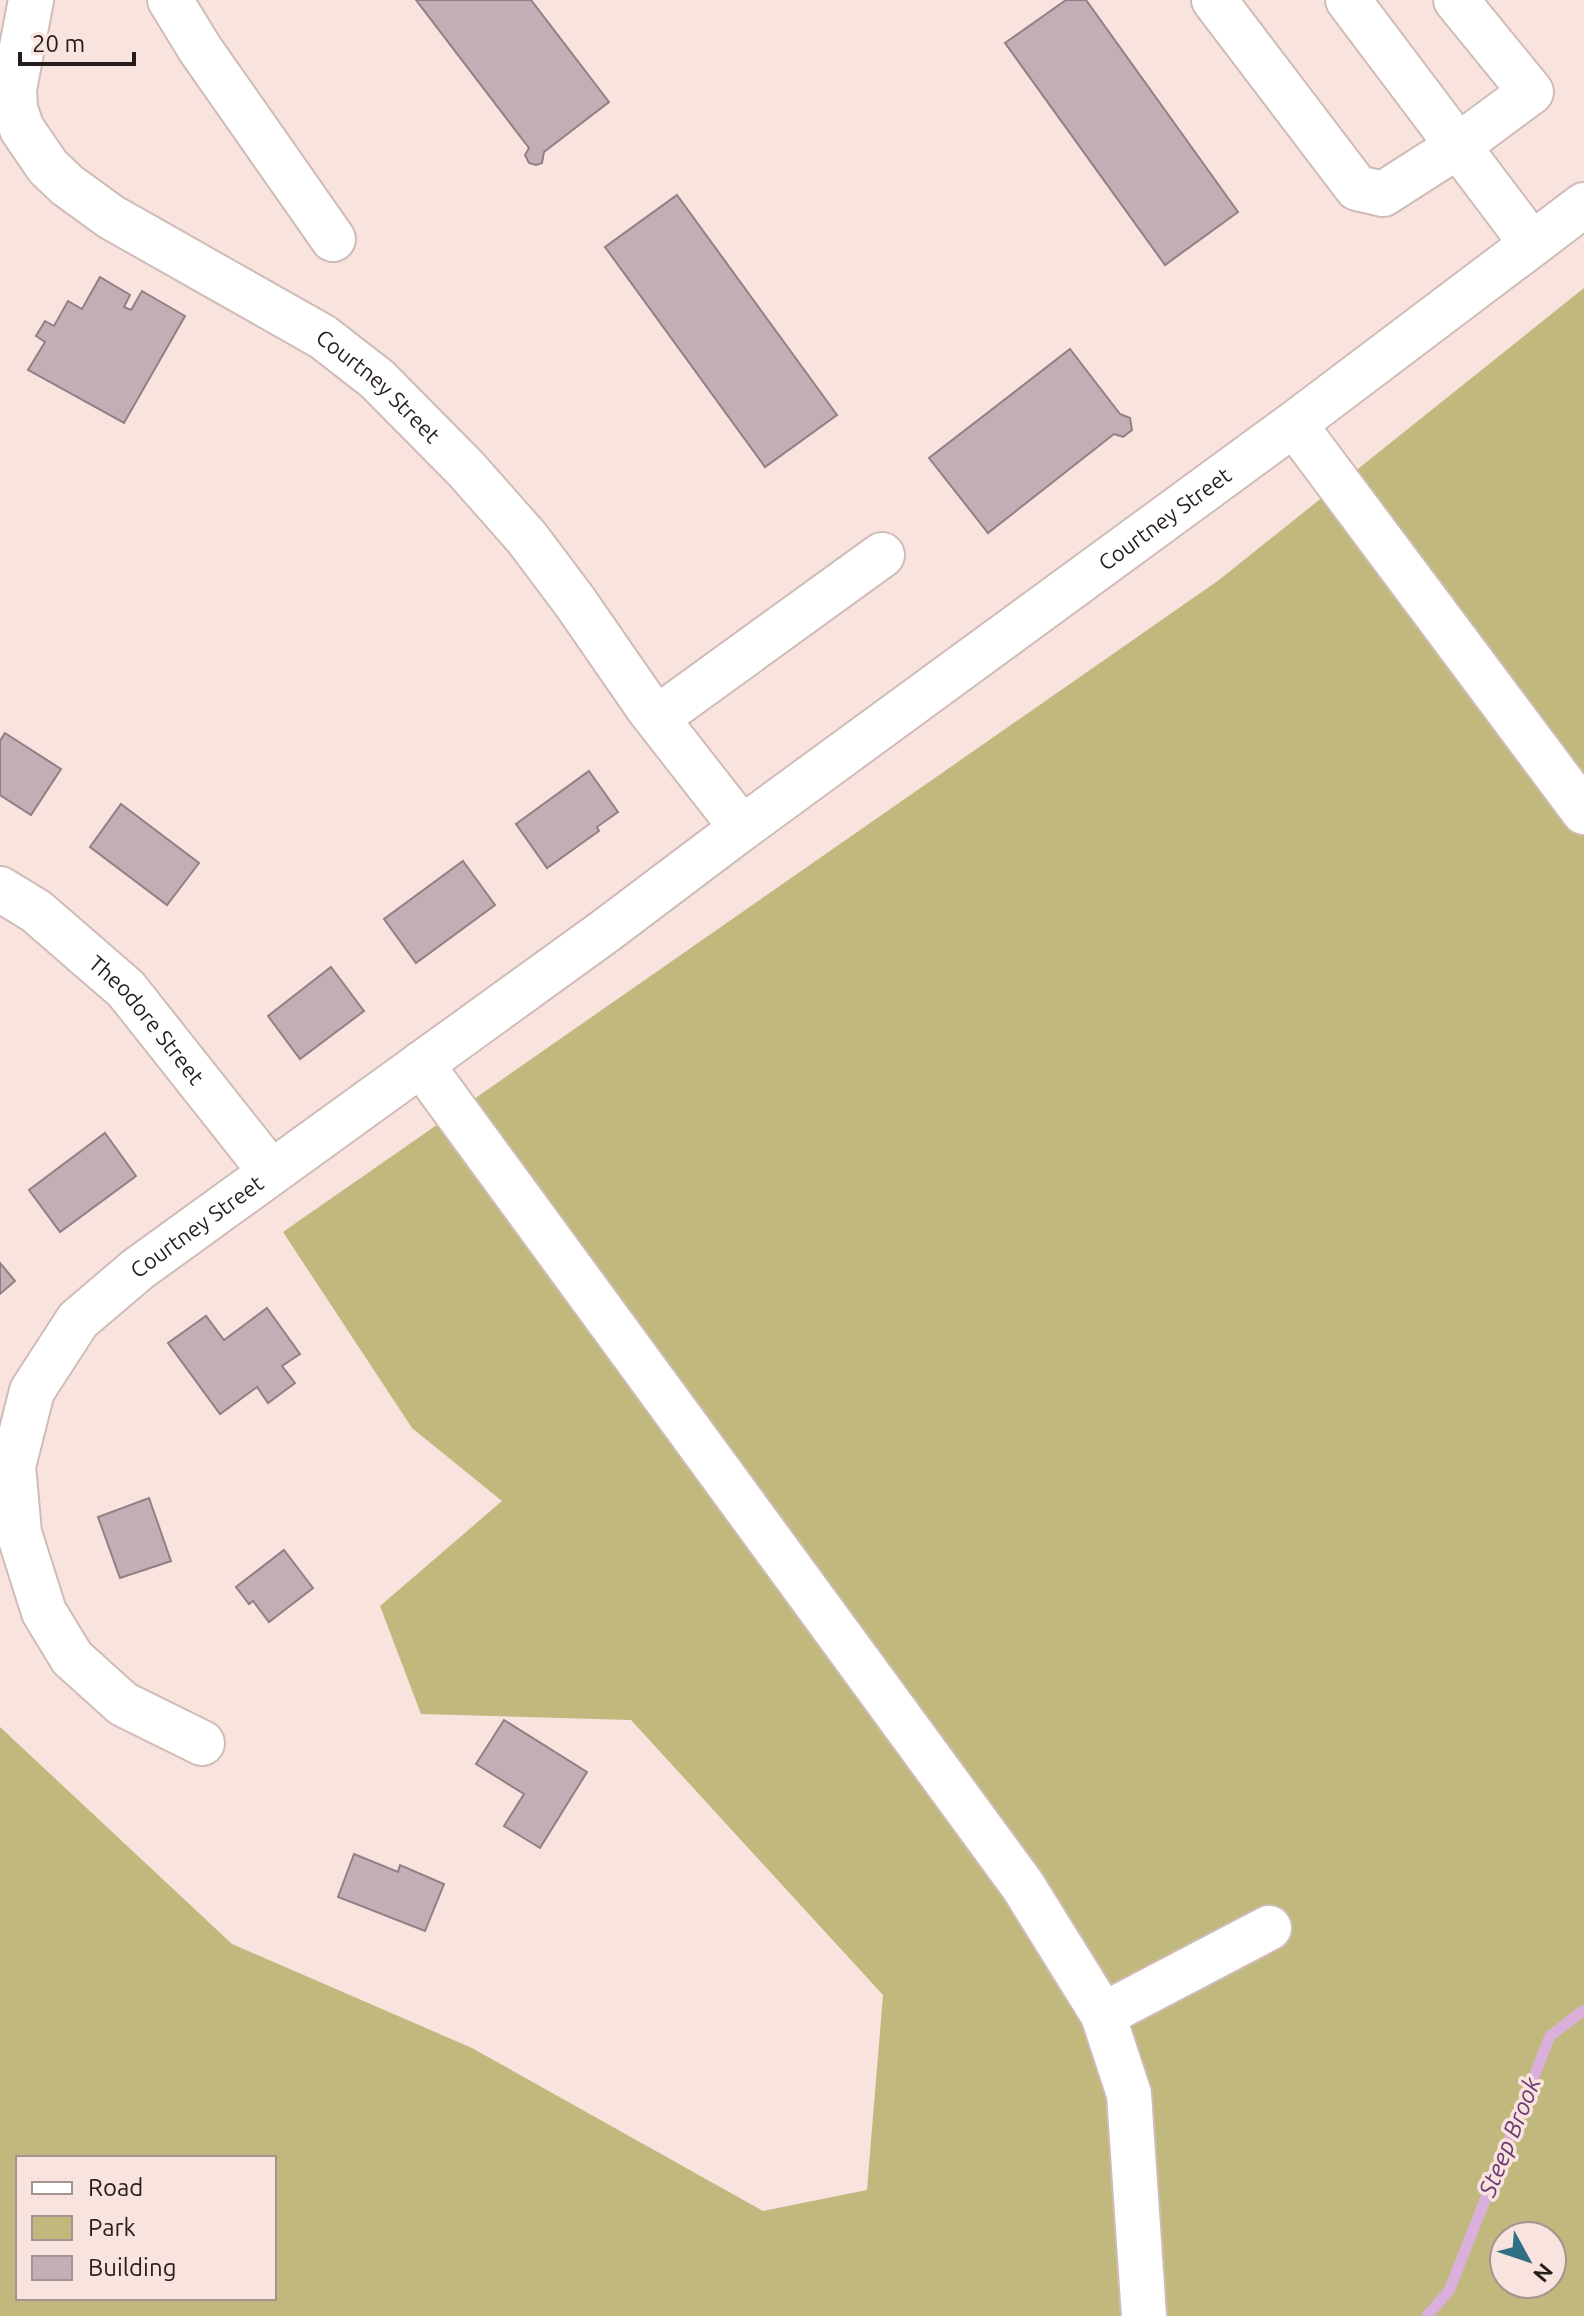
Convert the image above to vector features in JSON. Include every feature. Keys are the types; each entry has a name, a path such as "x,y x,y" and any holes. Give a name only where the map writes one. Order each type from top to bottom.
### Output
{"street":[{"name":"Courtney Street","path":"31,0 14,89 15,109 22,129 48,167 111,217 323,337 377,379 466,469 527,538 657,718 742,828"},
{"path":"170,0 200,49 333,239"},
{"path":"1214,0 1357,188 1383,194 1458,146 1531,92 1456,0"},
{"path":"1348,0 1532,244"},
{"name":"Courtney Street","path":"202,1743 123,1704 72,1658 44,1612 19,1533 13,1466 32,1391 78,1320 138,1269 1294,424 1584,205"},
{"path":"1294,424 1584,812"},
{"path":"657,718 882,555"},
{"name":"Theodore Street","path":"0,889 36,911 126,989 271,1172"},
{"path":"421,1064 1023,1886 1103,2015 1129,2094 1144,2316"},
{"path":"1103,2015 1269,1928"}],"green space":[{"path":"1584,288 1584,2316 0,2316 0,1727 232,1944 472,2048 763,2211 867,2190 883,1995 631,1720 421,1714 380,1606 502,1501 412,1428 283,1232 1219,580"}],"building":[{"path":"416,0 531,0 609,102 544,152 542,163 529,163 525,155 529,148"},
{"path":"1066,0 1086,0 1238,212 1165,265 1005,43"},
{"path":"677,195 837,415 765,467 605,247"},
{"path":"100,277 130,295 124,307 131,310 142,291 185,316 124,423 28,370 45,342 36,336 45,321 54,326 68,301 82,309"},
{"path":"1070,349 1120,414 1130,418 1132,430 1123,437 1114,434 988,533 929,458"},
{"path":"5,733 61,769 31,815 0,795 0,741"},
{"path":"589,771 618,812 597,827 599,831 547,868 516,824"},
{"path":"121,804 199,863 167,905 90,847"},
{"path":"463,861 495,905 416,963 384,919"},
{"path":"331,967 364,1011 300,1059 268,1016"},
{"path":"105,1133 136,1176 60,1232 29,1190"},
{"path":"0,1263 15,1281 0,1294"},
{"path":"267,1308 300,1354 282,1366 295,1383 268,1403 257,1387 220,1414 168,1343 206,1316 224,1340"},
{"path":"149,1498 171,1561 120,1578 98,1517"},
{"path":"284,1550 313,1588 269,1622 253,1601 249,1604 236,1587"},
{"path":"504,1720 587,1772 540,1848 504,1826 524,1794 476,1764"},
{"path":"354,1854 398,1872 400,1865 444,1884 425,1931 338,1897"}],"waterway":[{"name":"Steep Brook","path":"1427,2316 1449,2291 1550,2036 1584,2010"}]}
